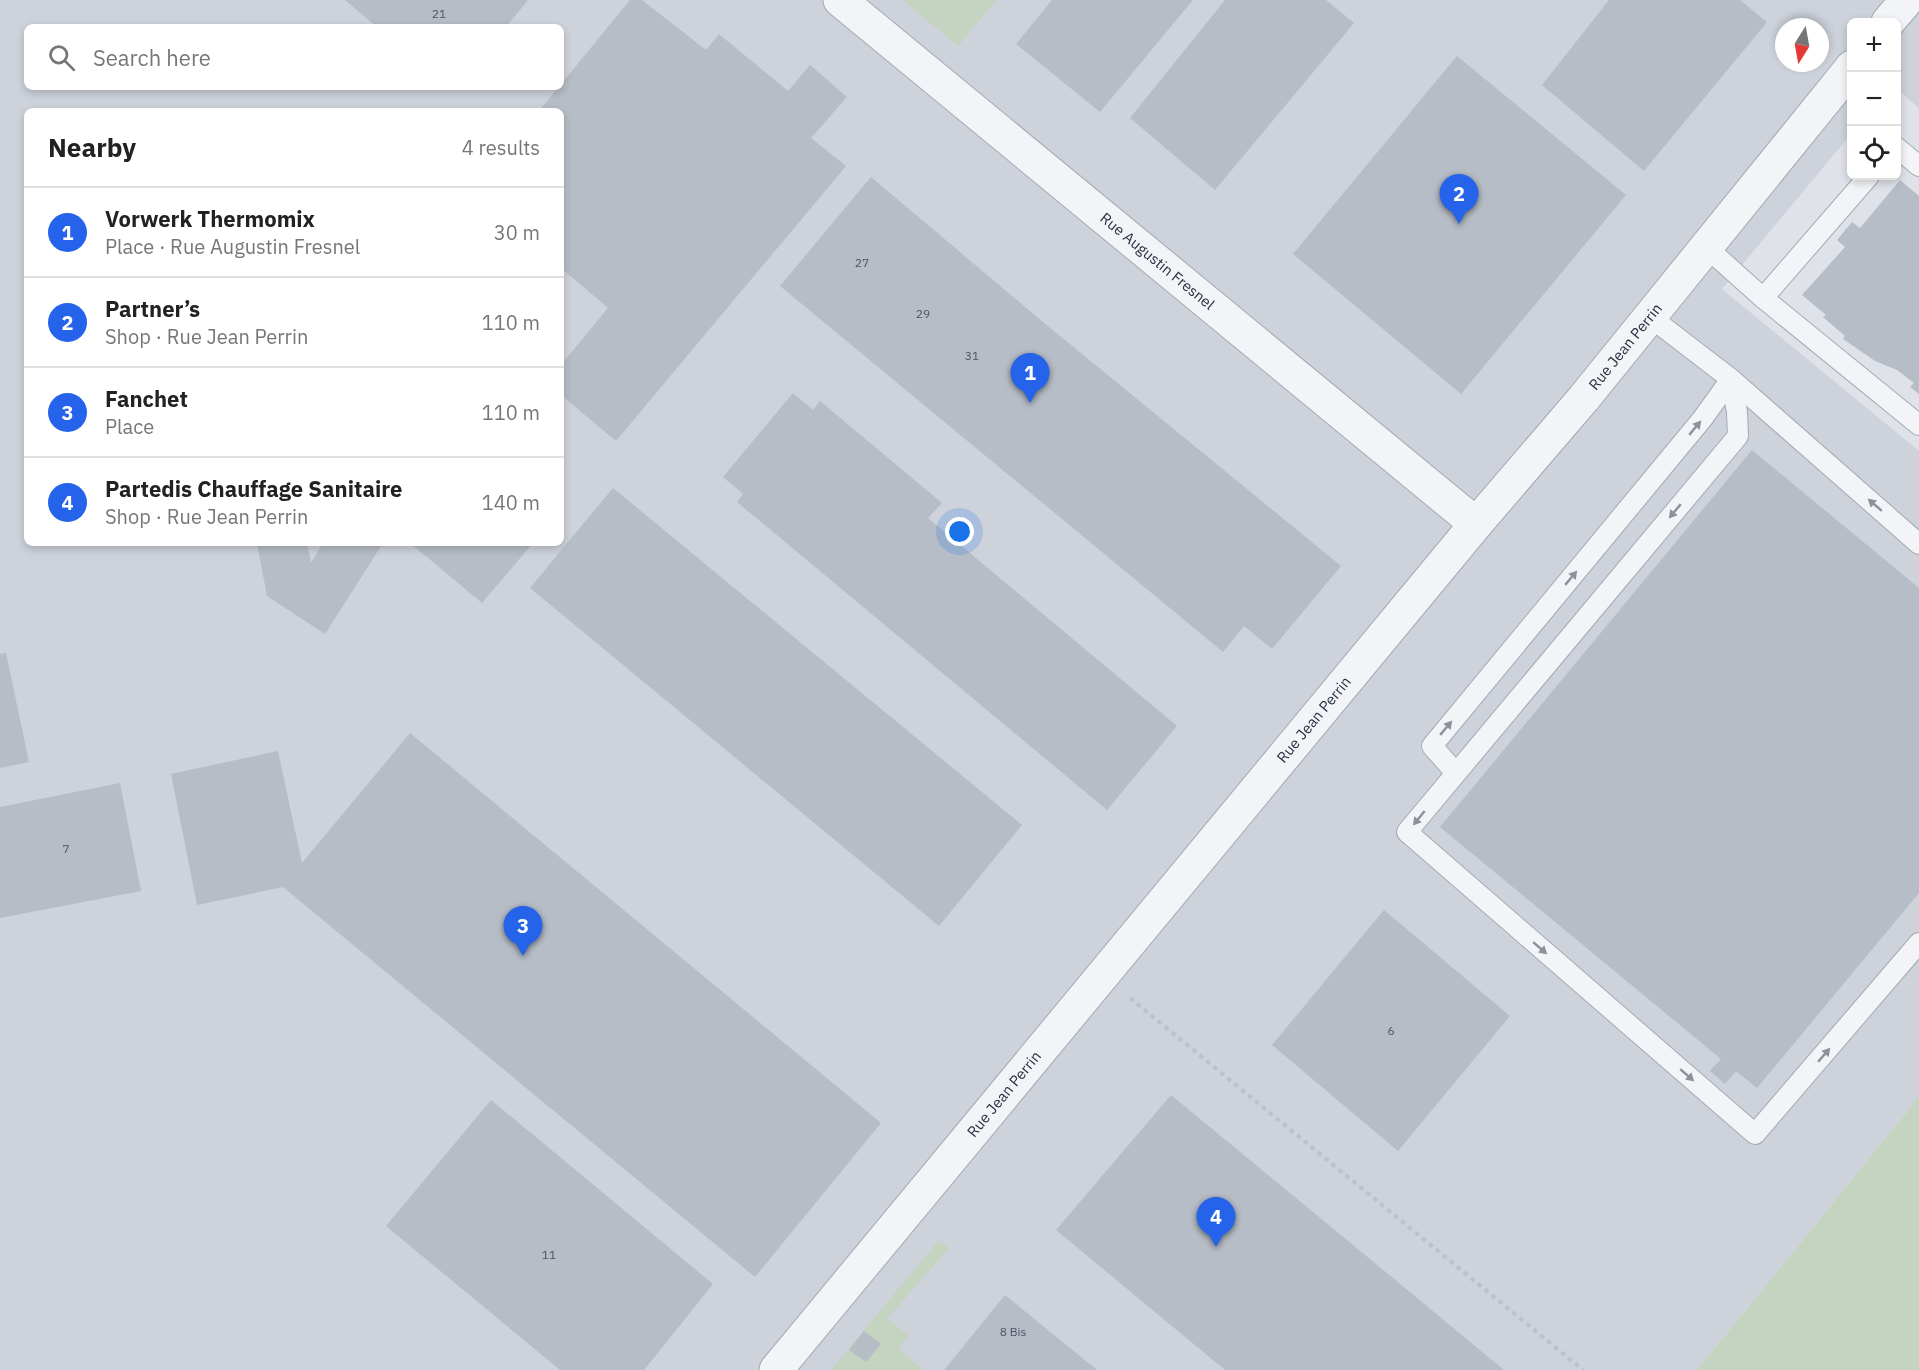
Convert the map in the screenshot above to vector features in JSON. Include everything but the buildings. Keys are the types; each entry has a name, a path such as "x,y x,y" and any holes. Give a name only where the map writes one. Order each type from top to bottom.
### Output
{"street":[{"name":"Rue Augustin Fresnel","path":"840,0 1476,524"},
{"path":"1891,18 1906,0"},
{"name":"Rue Jean Perrin","path":"776,1370 1476,524 1584,398 1705,246 1847,84"}],"lane":[{"path":"1901,151 1919,166"},
{"path":"1763,298 1866,180"},
{"path":"1705,246 1763,298 1919,425"},
{"path":"1649,316 1731,379 1919,544"},
{"path":"1455,772 1432,746 1703,418 1731,379"},
{"path":"1731,379 1737,412 1738,436 1407,832 1755,1134 1919,943"}],"path":[{"path":"1104,976 1583,1370"}],"shaded area":[{"path":"0,0 1919,0 1919,108 1901,92 1901,18 1847,18 1847,139 1722,289 1919,451 1919,1097 1697,1370 0,1370"}],"green space":[{"path":"903,0 996,0 958,46"},
{"path":"1919,1097 1919,1370 1697,1370 1893,1129"},
{"path":"938,1241 949,1248 887,1319 909,1335 898,1349 924,1370 831,1370"}],"place":[{"name":"Partner’s","path":"1459,224"},
{"name":"Vorwerk Thermomix","path":"1030,403"},
{"name":"Fanchet","path":"523,956"},
{"name":"Partedis Chauffage Sanitaire","path":"1216,1247"}]}
